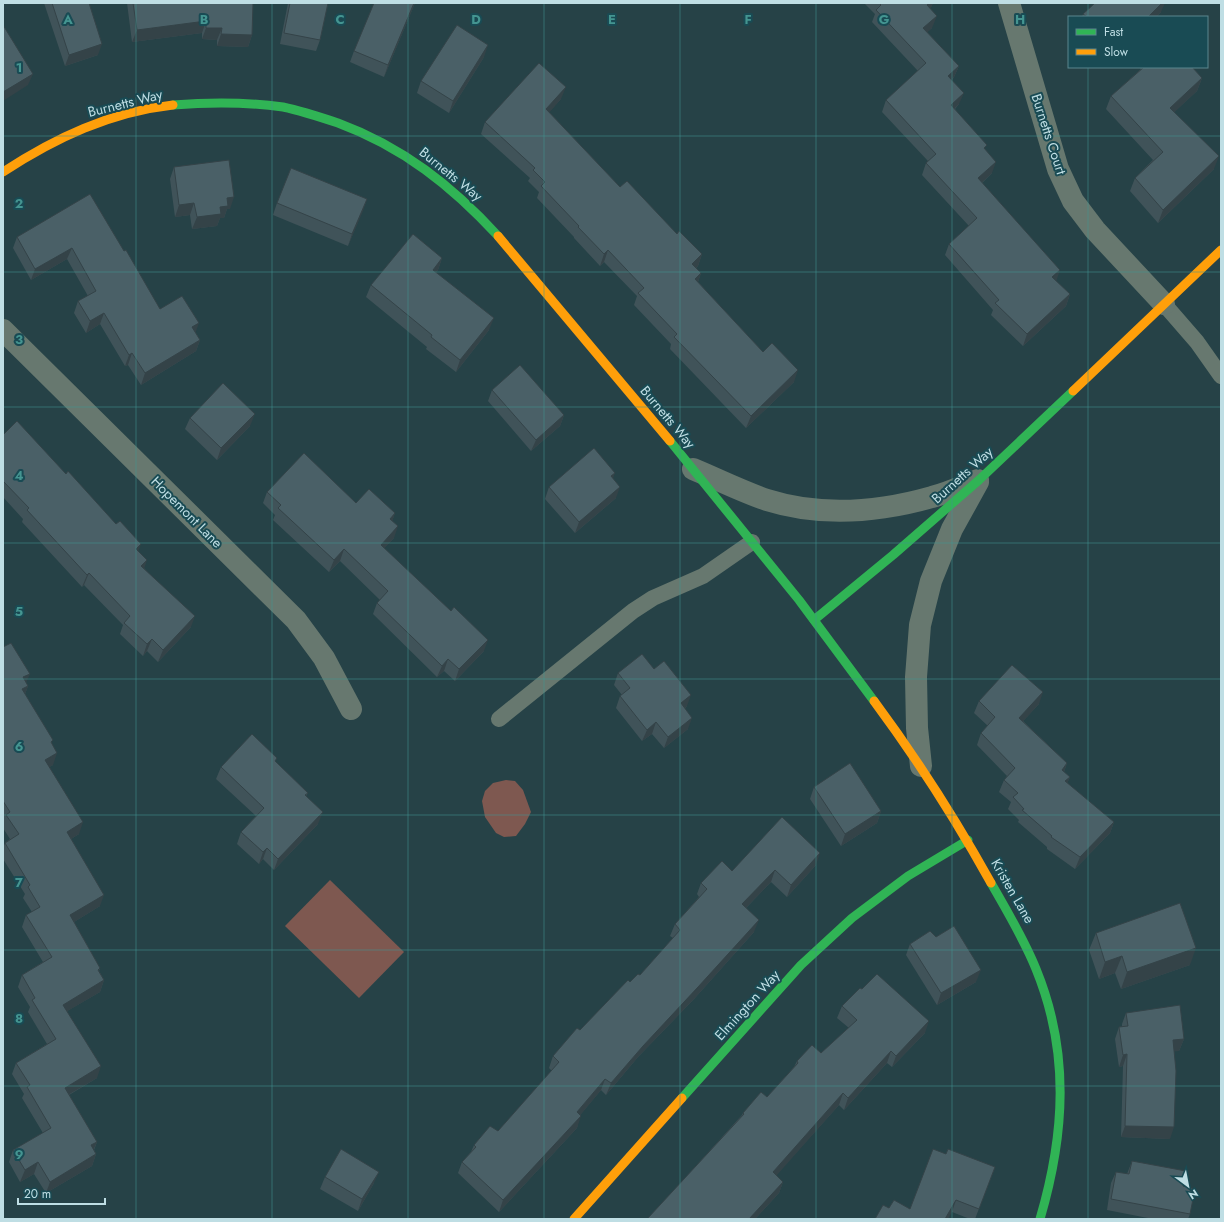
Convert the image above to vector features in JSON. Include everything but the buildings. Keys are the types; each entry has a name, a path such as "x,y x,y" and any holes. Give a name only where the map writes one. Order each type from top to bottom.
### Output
{"street":[{"name":"Burnetts Court","path":"1009,3 1058,169 1073,201 1095,230 1164,304"},
{"name":"Burnetts Way","path":"3,172 34,151 79,129 126,114 176,104 226,102 286,108 326,118 374,138 419,164 459,195 496,232 693,469 814,620 893,555 979,480 1221,250"},
{"name":"Hopemont Lane","path":"3,330 296,620 324,658 351,709"},
{"path":"693,469 766,500 801,508 837,511 886,508 933,497 979,480"},
{"path":"921,766 917,728 920,625 932,582 952,529 979,480"},
{"name":"Kristen Lane","path":"814,620 882,709 921,766 968,840 1024,940 1043,985 1053,1023 1060,1072 1060,1121 1055,1160 1040,1219"},
{"name":"Elmington Way","path":"574,1219 801,965 852,918 908,876 968,840"}],"lane":[{"path":"1164,304 1197,342 1221,376"},
{"path":"499,719 633,611 653,598 703,576 752,542"}],"shaded area":[{"path":"506,780 515,781 523,790 531,812 525,824 516,836 504,837 496,833 485,817 482,801 485,791 493,783"},
{"path":"330,880 404,952 359,998 285,926"}],"traffic: fast":[{"path":"173,105 200,103 269,105 297,110 338,123 384,144 425,170 463,201 498,236"},
{"path":"814,620 893,555 979,480 1073,391"},
{"path":"670,441 799,600 874,701"},
{"path":"682,1098 801,965 852,918 908,876 968,840"},
{"path":"991,883 1015,925 1036,969 1047,1000 1059,1062 1059,1124 1055,1156 1040,1219"}],"traffic: slow":[{"path":"3,172 43,148 84,128 105,120 150,108 173,105"},
{"path":"498,236 670,441"},
{"path":"1073,391 1221,250"},
{"path":"874,701 936,790 991,883"},
{"path":"574,1219 682,1098"}]}
